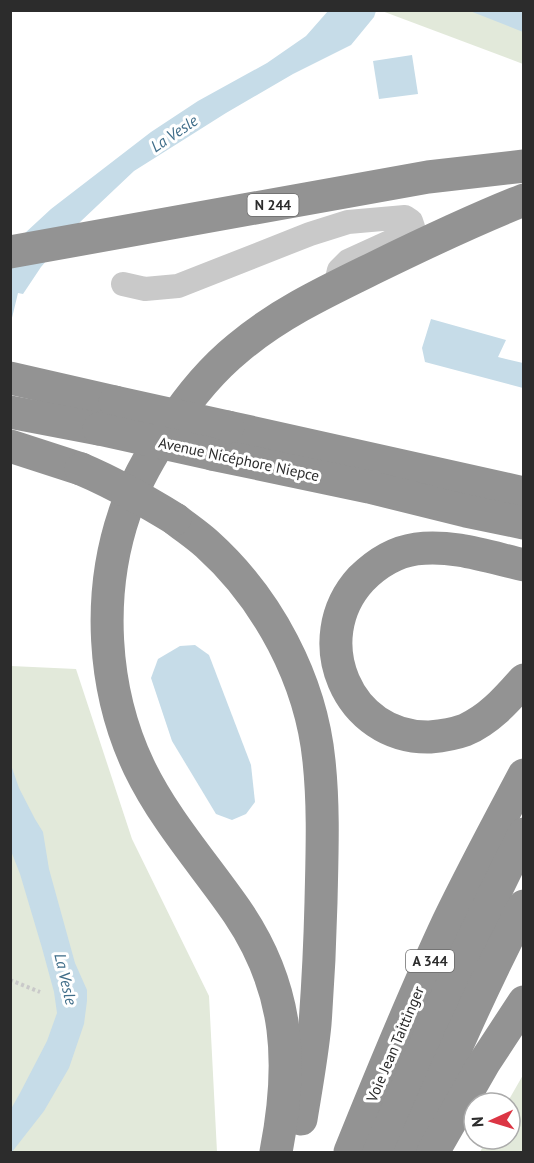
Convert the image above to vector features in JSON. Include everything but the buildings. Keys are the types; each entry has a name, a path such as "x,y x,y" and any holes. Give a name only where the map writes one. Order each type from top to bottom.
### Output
{"highway":[{"path":"428,177 524,153"},
{"name":"N 244","path":"10,252 428,177 524,165"},
{"path":"276,1152 281,1129 286,1046 279,1000 273,981 253,938 165,813 139,767 127,739 119,710 108,649 109,589 114,552 125,511 148,460 201,383 238,348 276,320 335,287 427,242 524,200"},
{"path":"10,378 107,415 220,441 524,493"},
{"path":"10,412 107,415"},
{"name":"Avenue Nicéphore Niepce","path":"220,441 369,487 466,511"},
{"path":"10,446 81,469 114,483 175,519 206,544 249,590 289,654 302,688 319,759 323,833 315,1027 295,1152"},
{"path":"10,453 81,469"},
{"path":"466,511 524,524"},
{"path":"466,511 524,532"},
{"path":"524,565 455,549 416,549 399,553 376,566 354,587 340,614 336,645 337,660 346,686 362,710 386,728 409,735 435,736 465,730 495,711 524,680"},
{"name":"Voie Jean Taittinger","path":"350,1152 416,992 482,852 524,775"},
{"name":"Voie Jean Taittinger","path":"379,1152 487,907 524,834"},
{"path":"411,1152 463,1030 524,906"},
{"path":"433,1152 484,1063 524,1002"}],"lane":[{"path":"123,284 145,289 178,286 310,234 348,222 405,217 411,221 413,226 405,235 348,261 339,270 335,287"}],"path":[{"path":"10,980 40,992"}],"green space":[{"path":"382,11 523,11 523,64"},
{"path":"11,666 76,669 132,839 209,996 217,1152 11,1152"},
{"path":"523,1075 523,1152 480,1152 522,1151 522,1091 514,1091"}],"water":[{"name":"La Vesle","path":"328,11 376,11 374,17 351,45 293,74 134,171 79,223 41,267 23,294 18,293 11,322 11,246 51,209 151,132 198,101 267,63 306,36"},
{"path":"470,11 523,11 523,32"},
{"path":"412,55 418,94 379,99 373,61"},
{"path":"431,319 506,340 498,357 523,363 523,388 425,362 422,348"},
{"path":"195,645 209,655 251,765 255,802 246,814 232,820 216,814 172,741 151,678 158,659 180,646"},
{"name":"La Vesle","path":"11,765 19,788 43,832 49,869 75,963 87,990 87,1001 84,1024 69,1068 44,1111 10,1152 11,1109 47,1041 57,1013 42,948 11,851"}]}
